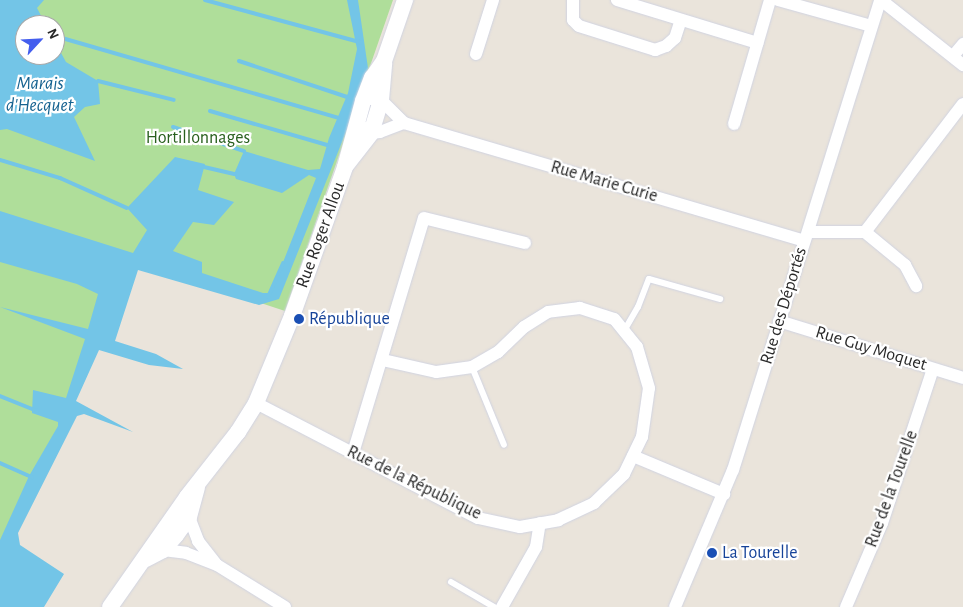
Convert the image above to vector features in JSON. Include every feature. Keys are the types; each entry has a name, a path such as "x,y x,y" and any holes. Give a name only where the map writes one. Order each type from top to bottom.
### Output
{"street":[{"name":"Rue Roger Allou","path":"345,167 371,133 381,100 384,61 405,0"},
{"path":"476,54 493,0"},
{"path":"573,0 570,10 573,20 579,26 655,50 666,46 675,38 681,20"},
{"path":"617,0 758,43"},
{"path":"734,124 770,0"},
{"path":"778,0 871,26"},
{"path":"881,0 963,65"},
{"name":"Rue des Déportés","path":"676,607 724,494 871,26 881,0"},
{"path":"952,56 963,44"},
{"name":"Rue Roger Allou","path":"161,543 197,487 256,403 292,316 345,167 363,101 372,78 384,61"},
{"path":"359,118 371,133 404,124 381,100 363,101"},
{"path":"916,286 905,266 864,232 963,104"},
{"name":"Rue Marie Curie","path":"404,124 806,236 864,232"},
{"path":"353,453 383,360 424,218 525,243"},
{"name":"Rue de la République","path":"256,403 478,518 520,527 558,520 594,502 624,474 642,437 649,388 637,347 614,319 580,308 548,312 524,328 498,352 472,367 436,372 383,360"},
{"name":"Rue Guy Moquet","path":"779,321 963,378"},
{"name":"Rue de la Tourelle","path":"846,607 882,523 933,369"},
{"path":"633,456 724,494"},
{"path":"110,607 143,561 189,517 197,487"},
{"path":"189,517 198,541 217,565"},
{"path":"502,607 536,546 540,523"},
{"path":"161,543 217,565 285,607"}],"lane":[{"path":"624,331 638,307 649,279 720,299"},
{"path":"472,367 504,445"},
{"path":"451,582 494,607"}],"green space":[{"name":"Hortillonnages","path":"0,0 393,0 285,311 135,262 0,559"}],"water":[{"name":"Marais d'Hecquet","path":"0,0 44,0 37,8 41,15 15,15 15,65 65,65 65,60 98,81 100,104 85,107 74,117 95,161 7,129 0,130"},
{"path":"347,0 358,0 368,68 348,127 279,299 259,305 138,270 115,341 156,354 183,369 149,365 99,350 76,401 133,432 84,414 77,416 18,533 20,545 64,574 44,607 0,607 0,540 29,476 58,426 58,422 32,413 33,390 66,398 85,339 0,307 88,329 98,294 77,284 0,262 0,211 133,253 147,230 127,208 175,157 205,164 198,190 234,202 214,225 193,222 173,251 202,262 202,273 263,293 271,293 316,178 309,175 282,193 236,179 234,174 244,151 308,170 320,169 329,138 348,93 357,49"}],"waterway":[{"path":"205,0 360,42"},
{"path":"65,39 339,118"},
{"path":"239,61 347,97"},
{"path":"98,81 174,100"},
{"path":"210,111 327,145"},
{"path":"173,127 244,151"},
{"path":"0,160 60,178 127,208"},
{"path":"204,167 234,174"},
{"path":"268,297 283,263"},
{"path":"0,396 37,411"},
{"path":"0,463 32,477"}],"place":[{"name":"République","path":"299,319"},
{"name":"La Tourelle","path":"712,553"}]}
